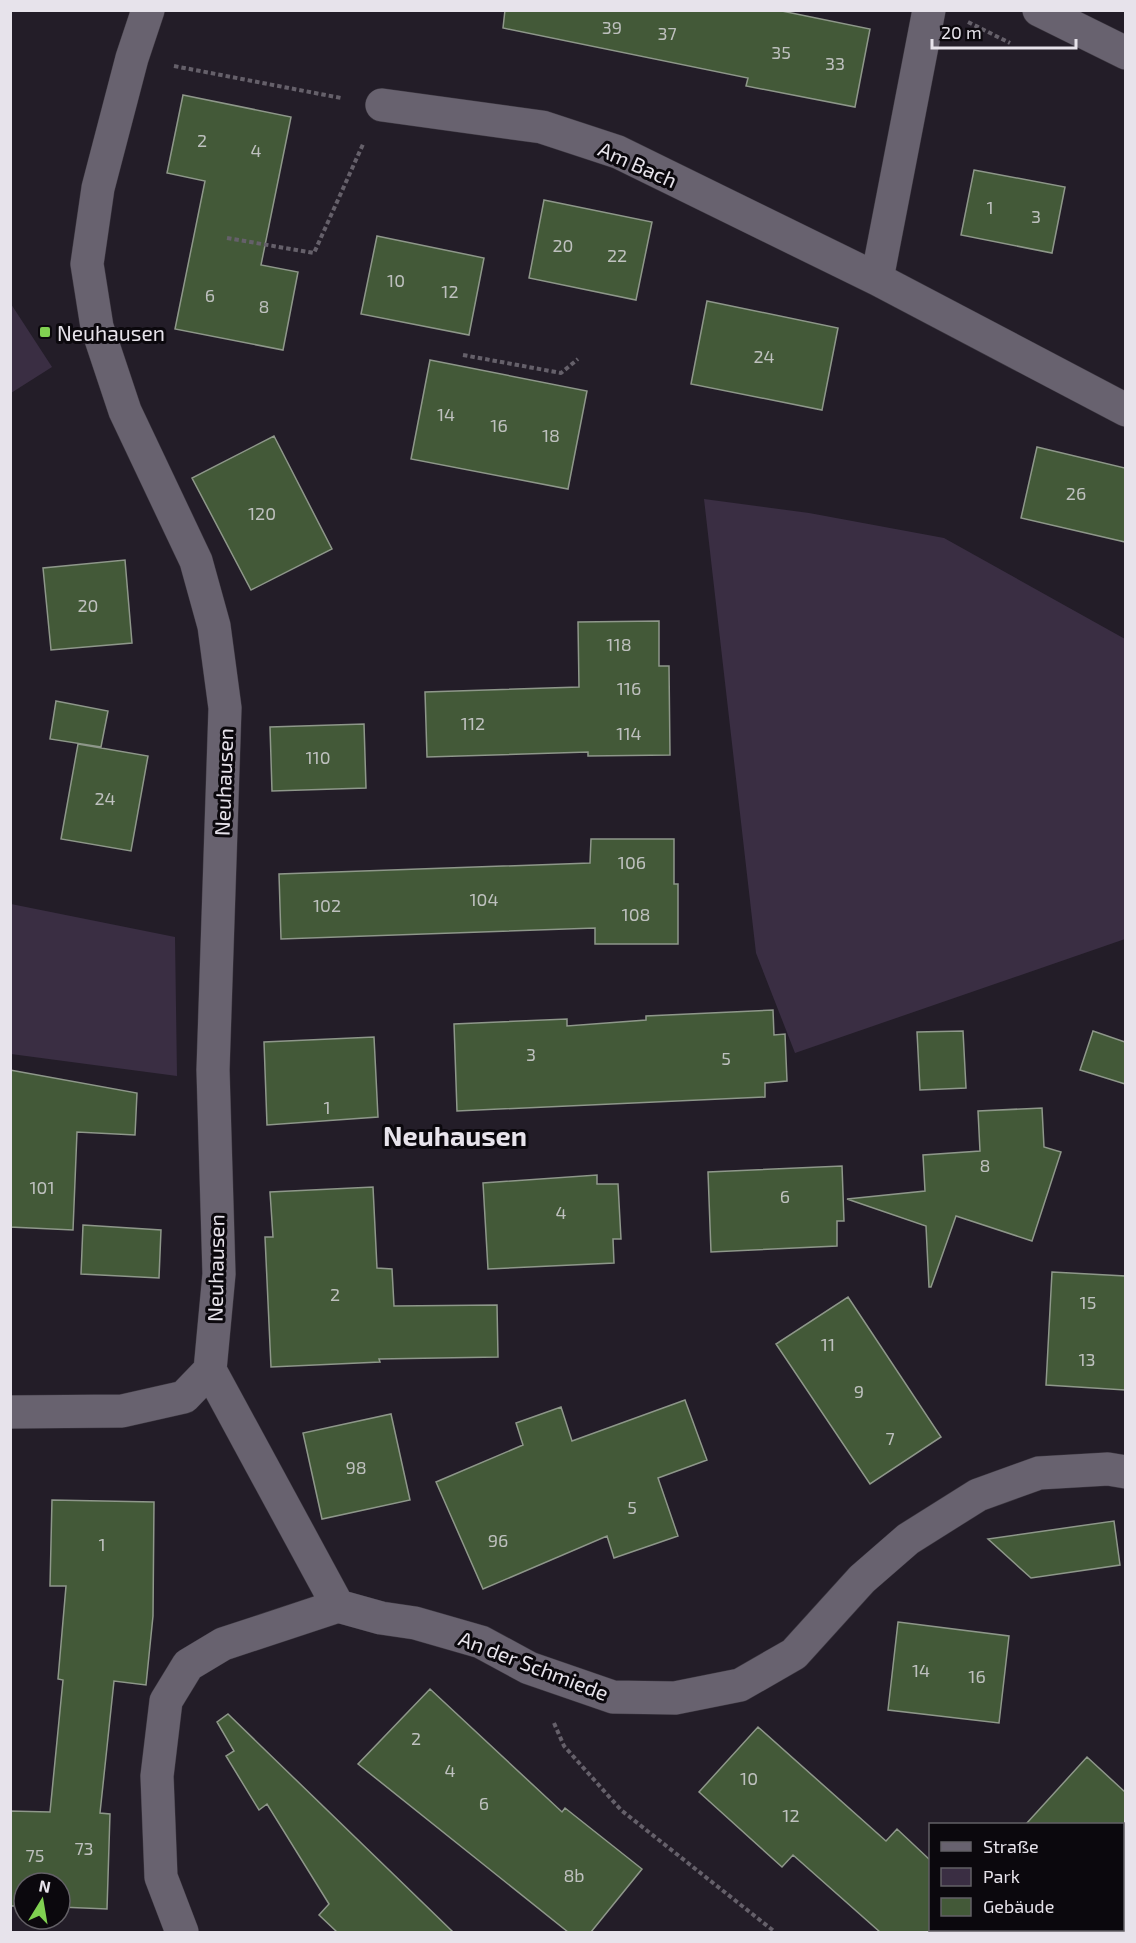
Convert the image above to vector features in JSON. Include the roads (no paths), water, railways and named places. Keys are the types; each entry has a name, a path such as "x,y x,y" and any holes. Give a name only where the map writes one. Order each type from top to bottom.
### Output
{"street":[{"name":"Neuhausen","path":"148,10 132,58 98,188 87,264 97,327 125,411 196,561 214,626 225,708 213,1070 219,1274 210,1370"},
{"path":"877,279 929,10"},
{"path":"1039,10 1125,53"},
{"name":"Am Bach","path":"382,105 542,127 618,152 877,279 1125,410"},
{"path":"10,1412 122,1411 184,1397 210,1370 338,1606 223,1644 188,1665 166,1701 157,1776 162,1877 182,1932"},
{"name":"An der Schmiede","path":"338,1606 381,1618 415,1623 481,1642 529,1668 613,1697 675,1698 740,1685 795,1654 862,1579 908,1539 978,1495 1039,1473 1108,1469 1125,1472"}],"place":[{"name":"Neuhausen","path":"45,332"}],"district":[{"name":"Neuhausen","path":"455,1135"}]}
